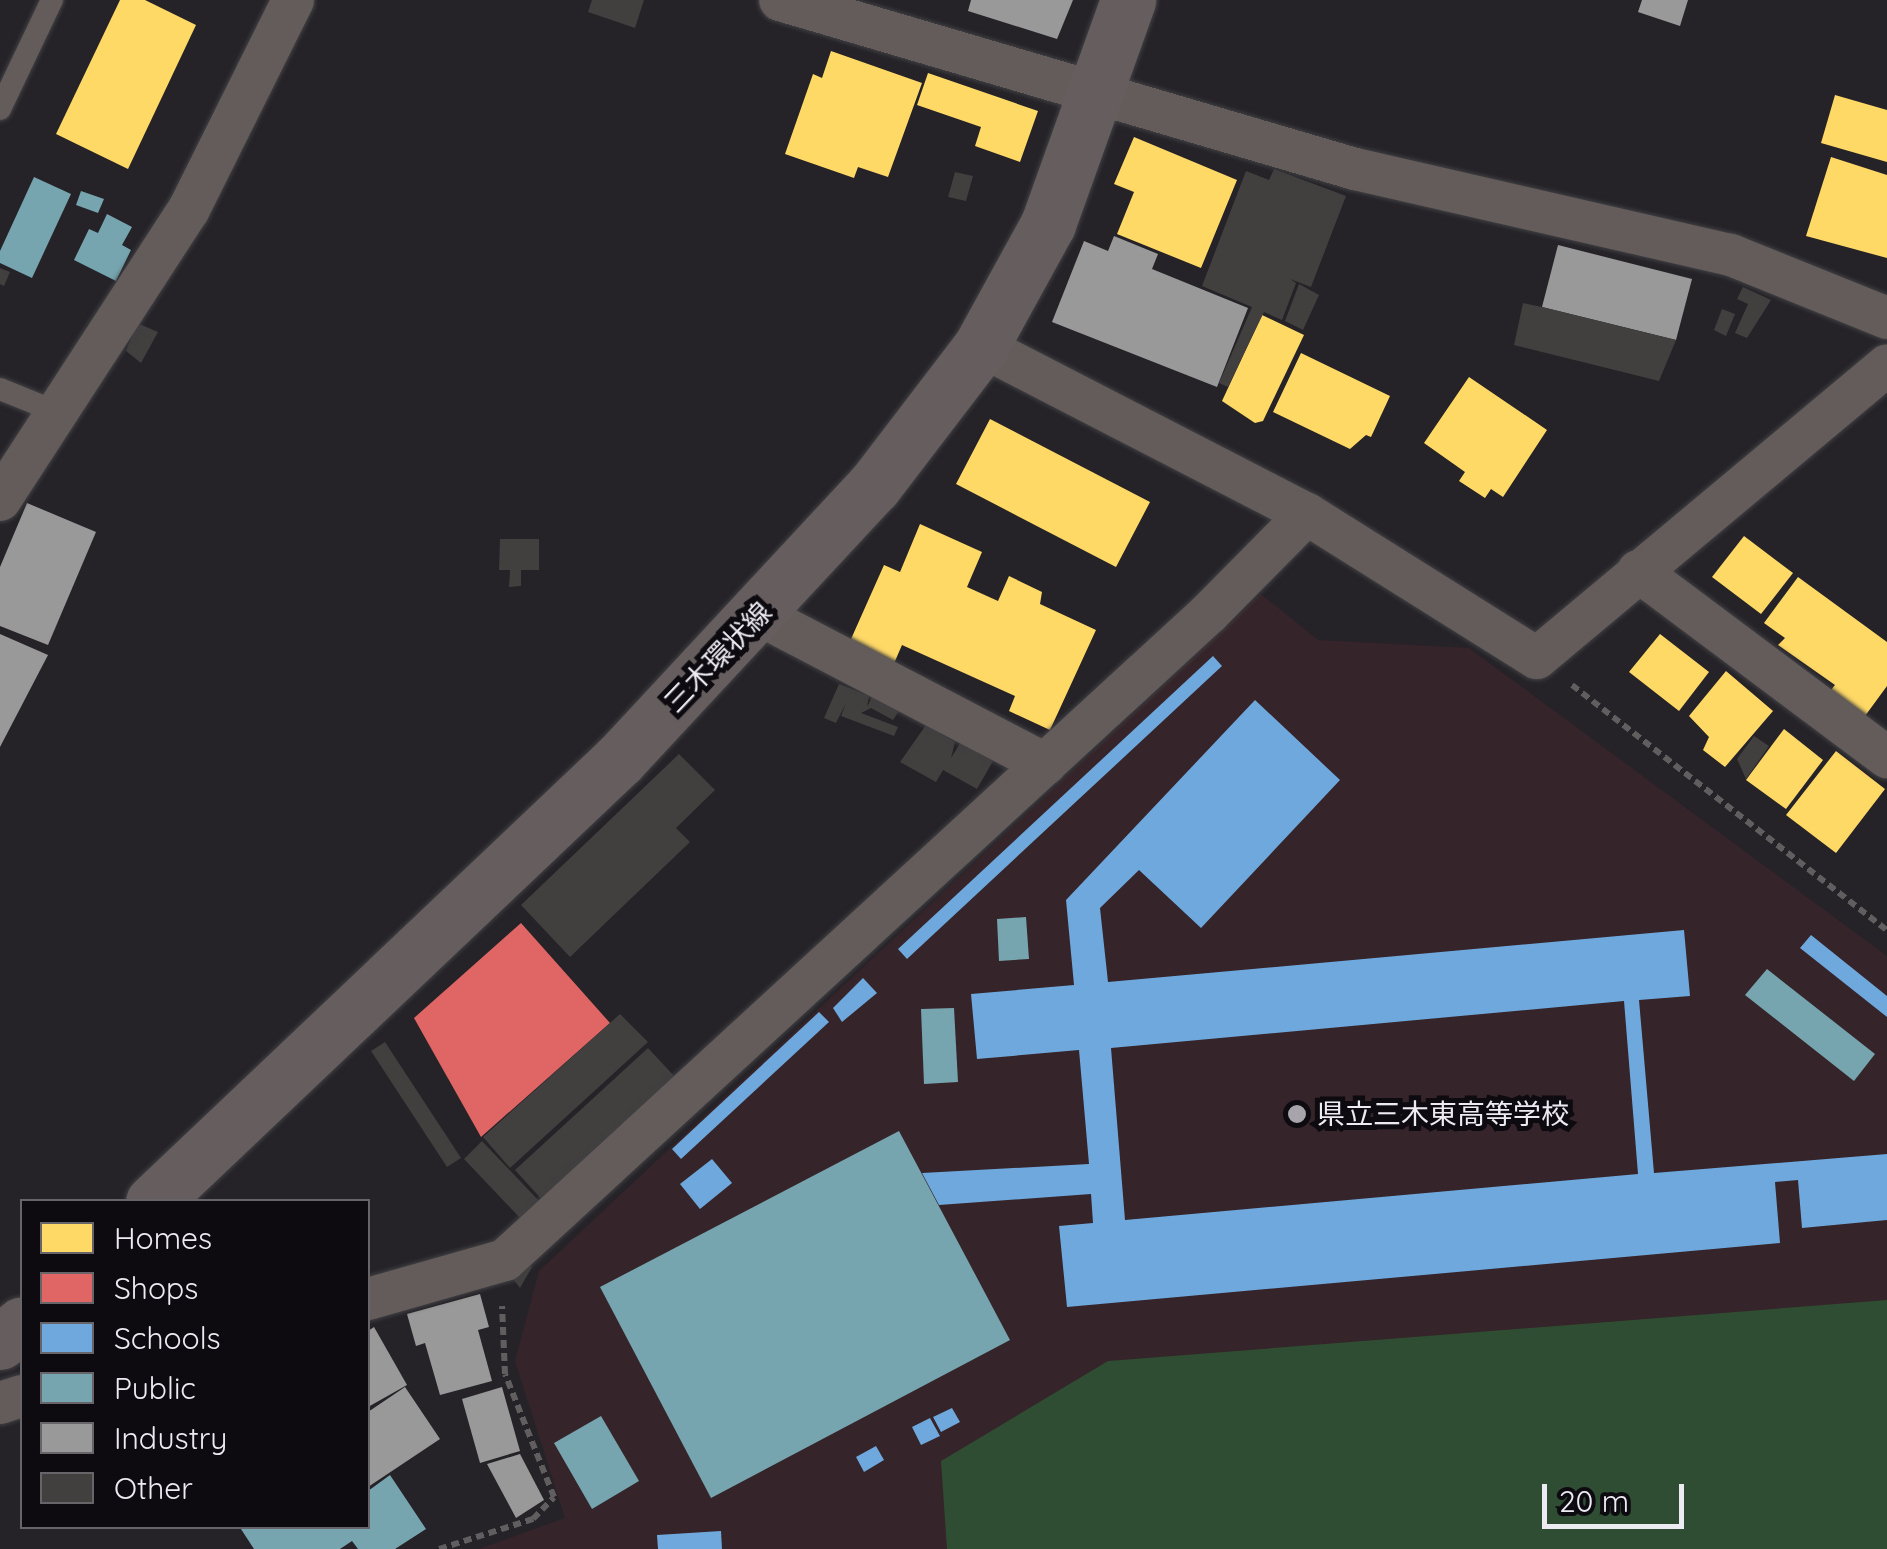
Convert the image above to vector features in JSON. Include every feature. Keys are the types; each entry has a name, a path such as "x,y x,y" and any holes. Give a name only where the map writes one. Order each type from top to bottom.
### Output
{"main road":[{"name":"三木環状線","path":"156,1199 620,759 760,615 874,486 981,346 1048,224 1128,0"},
{"path":"0,1342 20,1326"}],"street":[{"path":"0,500 189,208 292,0"},
{"path":"780,0 1355,169 1730,254 1887,318"},
{"path":"981,346 1306,514 1537,658 1887,365"},
{"path":"370,1298 505,1260 1045,764 1306,514"},
{"path":"1638,571 1887,758"},
{"path":"760,615 1045,764"}],"lane":[{"path":"0,109 52,0"},
{"path":"0,388 57,412"}],"path":[{"path":"1537,658 1887,930"},
{"path":"439,1549 533,1518 554,1498 505,1374 499,1340 505,1260"}],"shaded area":[{"name":"県立三木東高等学校","path":"1261,594 1318,640 1469,648 1887,956 1887,1549 479,1549 565,1518 515,1361 539,1271"}],"green space":[{"path":"1887,1300 1887,1549 947,1549 941,1461 1108,1361"}],"building: Homes":[{"path":"120,0 145,0 196,25 128,169 56,134"},
{"path":"831,51 922,83 888,177 858,167 854,178 785,154 813,74 822,78"},
{"path":"928,73 1038,111 1020,162 975,146 981,127 917,105"},
{"path":"1835,95 1887,110 1887,162 1821,143"},
{"path":"1134,137 1237,180 1201,268 1117,234 1134,192 1114,184"},
{"path":"1831,157 1887,175 1887,258 1806,236"},
{"path":"1262,315 1304,335 1263,421 1255,423 1222,401"},
{"path":"1301,353 1390,396 1371,437 1366,435 1350,449 1273,412"},
{"path":"1469,377 1547,430 1503,497 1491,489 1485,498 1459,481 1465,472 1424,443"},
{"path":"990,419 1150,502 1116,567 956,484"},
{"path":"920,524 982,552 967,587 998,601 1009,576 1042,592 1040,604 1096,630 1050,730 1009,711 1015,696 902,645 892,668 847,648 884,565 900,572"},
{"path":"1744,536 1793,573 1761,614 1712,577"},
{"path":"1798,577 1887,642 1887,686 1865,716 1830,691 1835,685 1778,645 1785,638 1764,623"},
{"path":"1660,634 1709,672 1679,711 1629,672"},
{"path":"1726,671 1773,711 1725,767 1703,750 1709,737 1689,716"},
{"path":"1784,729 1823,760 1786,809 1746,780"},
{"path":"1836,751 1885,789 1836,853 1786,815"}],"building: Shops":[{"path":"521,923 610,1023 481,1137 414,1018"}],"building: Schools":[{"path":"1213,656 1222,666 907,959 898,949"},
{"path":"1255,700 1340,780 1201,928 1139,870 1100,908 1108,982 1684,930 1690,996 1639,1000 1654,1173 1887,1154 1887,1220 1802,1228 1798,1180 1775,1182 1780,1243 1067,1307 1059,1226 1093,1223 1091,1194 939,1205 922,1173 1089,1164 1079,1050 977,1059 971,994 1074,985 1066,900","holes":["1624,1001 1638,1174 1125,1220 1111,1048"]},
{"path":"1811,935 1887,996 1887,1017 1800,948"},
{"path":"863,978 877,993 842,1022 833,1008"},
{"path":"819,1012 829,1022 681,1159 672,1149"},
{"path":"712,1159 732,1183 700,1209 680,1184"},
{"path":"952,1408 960,1422 941,1432 933,1417"},
{"path":"930,1418 940,1436 921,1445 912,1427"},
{"path":"876,1446 884,1460 864,1472 856,1457"},
{"path":"721,1531 722,1549 658,1549 657,1535"}],"building: Public":[{"path":"34,177 71,194 32,278 0,263 0,251"},
{"path":"81,191 104,199 98,213 76,205"},
{"path":"107,214 132,227 122,245 131,250 116,281 74,260 89,229 98,233"},
{"path":"1026,917 1029,959 999,961 997,919"},
{"path":"1767,969 1875,1054 1854,1081 1745,995"},
{"path":"954,1008 958,1082 924,1084 921,1009"},
{"path":"899,1131 1010,1340 711,1498 600,1287"},
{"path":"601,1416 639,1481 592,1509 554,1443"},
{"path":"390,1475 426,1529 395,1549 358,1549 352,1541 340,1549 254,1549 241,1529 370,1529 370,1490"}],"building: Industry":[{"path":"971,0 1073,0 1057,39 968,11"},
{"path":"1642,0 1688,0 1680,26 1638,12"},
{"path":"1114,236 1158,254 1152,269 1248,308 1217,387 1052,322 1084,241 1108,251"},
{"path":"1558,245 1692,279 1676,340 1542,307"},
{"path":"27,503 96,532 48,645 0,626 0,567"},
{"path":"0,634 48,655 0,747"},
{"path":"480,1294 489,1327 478,1330 492,1381 440,1395 425,1343 416,1346 407,1314"},
{"path":"374,1327 407,1385 370,1406 370,1330"},
{"path":"405,1387 440,1439 370,1486 370,1411"},
{"path":"502,1387 520,1451 480,1463 462,1399"},
{"path":"520,1454 544,1500 516,1518 487,1464"}],"building: Other":[{"path":"592,0 644,0 635,28 588,12"},
{"path":"1274,169 1346,196 1311,287 1290,279 1296,283 1282,320 1264,312 1228,387 1219,383 1252,307 1202,286 1246,171 1269,180"},
{"path":"955,172 973,176 966,201 948,197"},
{"path":"0,268 10,272 4,286 0,284"},
{"path":"1299,284 1319,295 1303,330 1285,321"},
{"path":"1743,287 1771,300 1747,338 1735,333 1748,304 1737,299"},
{"path":"1523,303 1676,340 1659,381 1514,345"},
{"path":"1722,309 1735,314 1726,336 1714,330"},
{"path":"137,323 158,332 141,363 126,351"},
{"path":"500,539 539,539 539,570 521,570 521,586 509,587 510,570 499,570"},
{"path":"839,684 869,696 867,707 872,697 899,711 893,720 871,708 861,713 898,727 894,736 841,716 846,703 836,723 824,718"},
{"path":"926,725 955,742 951,758 961,742 993,761 977,789 943,770 936,782 900,762"},
{"path":"1754,736 1769,746 1746,779 1737,759"},
{"path":"679,754 715,790 676,828 690,842 570,957 521,905"},
{"path":"620,1014 648,1042 510,1168 483,1137"},
{"path":"385,1042 461,1158 447,1167 371,1051"},
{"path":"648,1048 676,1078 544,1202 515,1170"},
{"path":"482,1141 539,1201 520,1218 464,1159"},
{"path":"522,1261 532,1267 520,1288 507,1271"}],"place":[{"name":"県立三木東高等学校","path":"1297,1114"}]}
